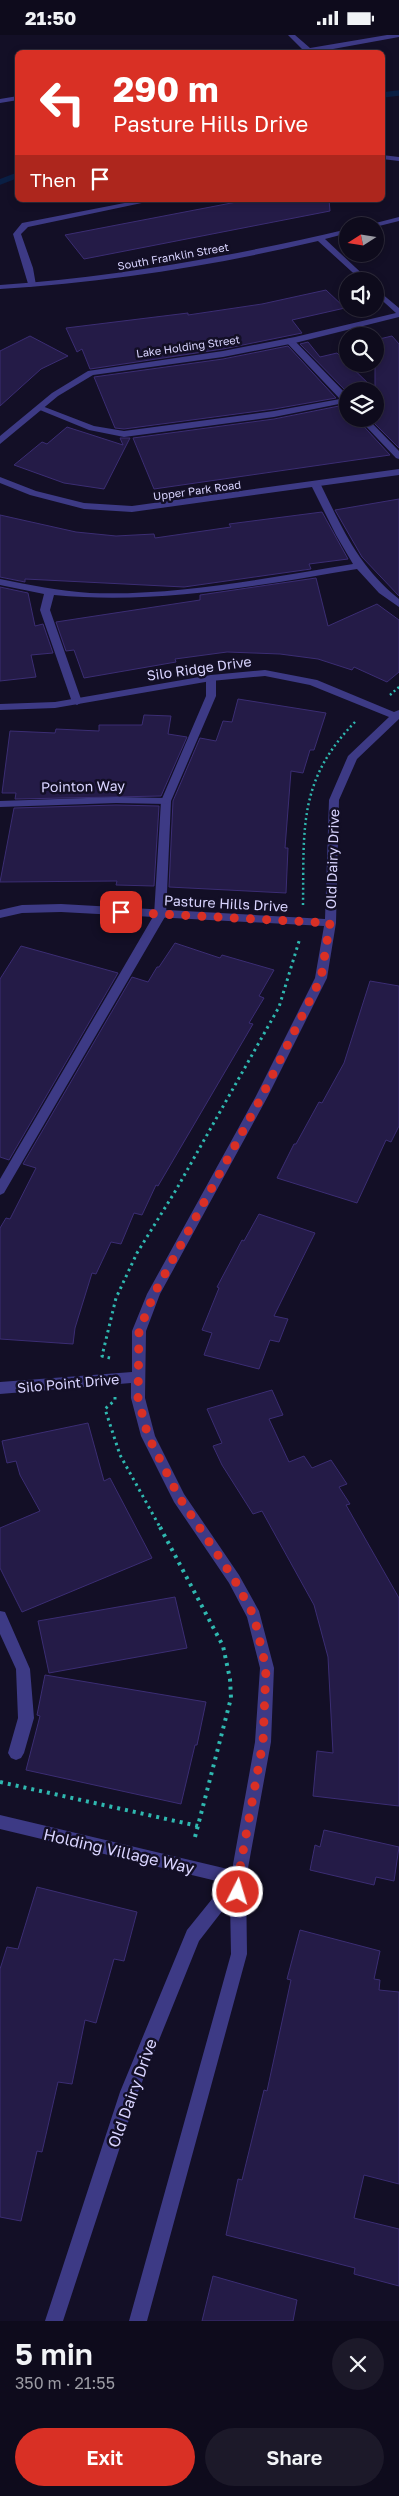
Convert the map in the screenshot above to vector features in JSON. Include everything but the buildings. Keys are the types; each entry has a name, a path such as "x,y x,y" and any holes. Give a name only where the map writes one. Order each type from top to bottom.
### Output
{"street":[{"path":"291,35 307,50"},
{"path":"314,50 399,35"},
{"path":"0,101 15,99"},
{"path":"385,157 399,159"},
{"path":"32,285 29,268 17,234 25,225 142,202"},
{"path":"384,222 399,219"},
{"name":"South Franklin Street","path":"0,287 105,279 199,265 339,233"},
{"path":"320,238 356,272"},
{"path":"384,299 399,313"},
{"name":"Lake Holding Street","path":"0,441 74,381 91,373 223,354 290,341 399,313"},
{"path":"290,341 339,393"},
{"path":"39,408 92,428 124,434 274,414 339,402"},
{"path":"371,427 399,456"},
{"name":"Upper Park Road","path":"0,480 33,493 84,506 132,509 399,472"},
{"path":"316,485 349,552 359,567 384,593 399,604"},
{"path":"0,582 50,591 93,595 158,595 359,567"},
{"path":"50,591 45,610 77,702"},
{"name":"Silo Ridge Drive","path":"0,707 55,705 211,678 265,673 313,682 397,715"},
{"path":"0,1190 160,915 166,801 211,696 211,678"},
{"name":"Old Dairy Drive","path":"138,2321 238,1954 238,1879 263,1742 266,1668 254,1616 234,1579 179,1497 148,1436 138,1398 139,1331 154,1294 262,1096 321,978 330,923 334,800 352,758 397,715"},
{"name":"Pointon Way","path":"0,804 97,800 166,801"},
{"name":"Pasture Hills Drive","path":"0,914 22,909 61,907 160,915 330,923"},
{"name":"Silo Point Drive","path":"0,1388 137,1377"},
{"path":"0,1617 23,1669 26,1718 16,1753"},
{"name":"Holding Village Way","path":"0,1822 238,1879"},
{"name":"Old Dairy Drive","path":"54,2321 130,2092 193,1936 238,1879"}],"path":[{"path":"390,700 388,696 399,687"},
{"path":"102,1356 116,1298 137,1253 176,1191 279,1007 292,971 298,939 307,936"},
{"path":"115,1400 105,1409 120,1455 197,1593 223,1646 230,1679 231,1698 194,1841"},
{"path":"0,1782 198,1826"}],"waterway":[{"path":"385,95 399,93"},
{"path":"0,182 15,176"}],"route":[{"path":"121,912 330,923 321,978 262,1096 154,1294 139,1331 138,1398 148,1436 179,1497 234,1579 254,1616 266,1668 263,1742 238,1879 238,1892"}]}
